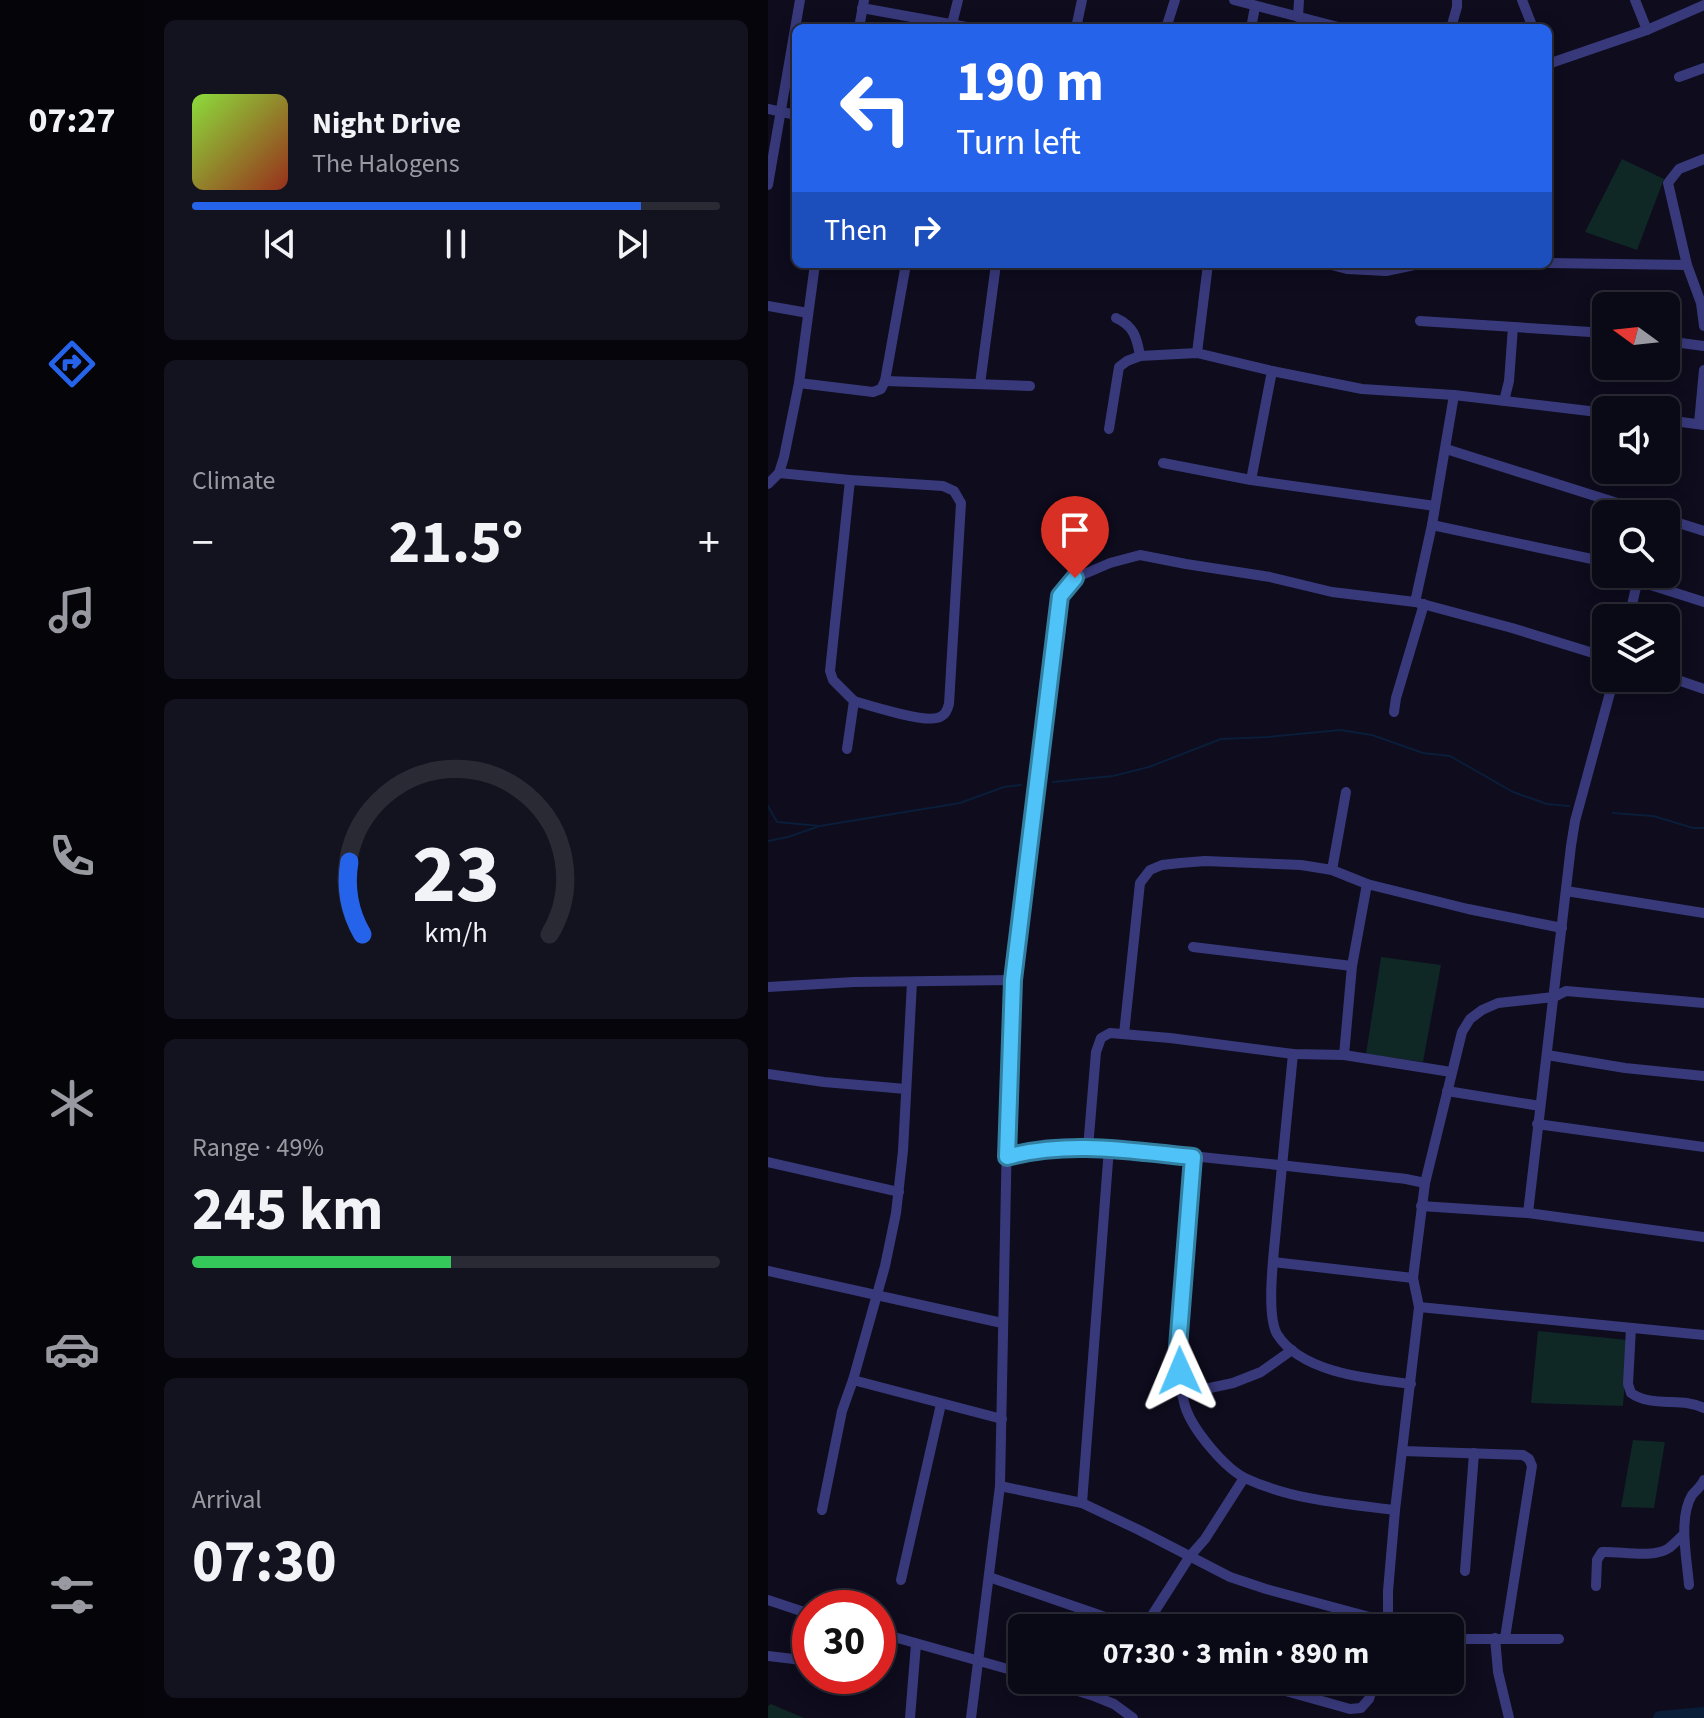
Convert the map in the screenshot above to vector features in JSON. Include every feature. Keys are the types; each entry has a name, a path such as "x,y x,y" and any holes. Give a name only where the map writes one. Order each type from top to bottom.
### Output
{"street":[{"path":"796,24 800,0"},
{"path":"860,24 863,4 952,24 958,0"},
{"path":"1077,24 1082,0"},
{"path":"1167,24 1175,0"},
{"path":"1234,0 1326,24"},
{"path":"1298,17 1299,0"},
{"path":"1452,24 1457,0"},
{"path":"1522,0 1531,24"},
{"path":"1635,0 1647,30"},
{"path":"1552,63 1647,30 1704,5"},
{"path":"1252,24 1255,7"},
{"path":"768,185 792,50"},
{"path":"1679,77 1704,68"},
{"path":"768,109 792,114"},
{"path":"1704,159 1679,169 1668,183 1687,265 1701,303 1704,326"},
{"path":"1552,263 1687,265"},
{"path":"768,484 779,473 784,457 799,383 814,268"},
{"path":"799,383 873,392 881,389 905,268"},
{"path":"980,384 995,268"},
{"path":"1197,353 1208,268"},
{"path":"1343,268 1386,271 1400,268"},
{"path":"768,306 808,313"},
{"path":"1116,318 1126,322 1134,333 1140,356"},
{"path":"1420,321 1592,332"},
{"path":"1504,401 1509,381 1513,327"},
{"path":"1680,343 1704,346"},
{"path":"1109,429 1119,367 1140,356 1197,353 1362,389 1454,395 1592,411"},
{"path":"1680,422 1701,424 1704,370"},
{"path":"1251,480 1272,371"},
{"path":"885,381 1030,386"},
{"path":"1394,712 1420,603 1454,395"},
{"path":"1446,449 1608,500"},
{"path":"1163,463 1251,480 1435,506"},
{"path":"779,473 943,486 954,491 961,503 949,704 947,711 938,718 885,711 854,701 833,680 830,671 850,480"},
{"path":"1680,523 1704,531"},
{"path":"1432,525 1592,559"},
{"path":"971,1718 1000,1486 1013,980 1060,596 1075,578 1110,563 1140,555 1270,577 1332,592 1420,603 1592,653"},
{"path":"1666,588 1704,602"},
{"path":"1680,681 1704,689"},
{"path":"1528,1213 1575,821 1610,692"},
{"path":"847,749 854,701"},
{"path":"1332,870 1346,792"},
{"path":"1124,1034 1140,883 1150,870 1162,865 1205,861 1301,865 1332,870 1367,884 1468,909 1562,928"},
{"path":"1344,1055 1352,966 1367,884"},
{"path":"1566,891 1704,913"},
{"path":"1193,947 1352,966"},
{"path":"768,987 854,982 1013,980"},
{"path":"822,1510 842,1411 892,1235 903,1151 912,982"},
{"path":"1387,1614 1395,1510 1419,1307 1413,1278 1421,1206 1462,1032 1470,1019 1498,1003 1554,997 1566,991 1704,1003"},
{"path":"1088,1148 1096,1052 1101,1038 1110,1033 1293,1054 1344,1055 1451,1072"},
{"path":"1293,1054 1273,1262 1272,1310 1277,1334 1306,1359 1343,1373 1411,1384"},
{"path":"1547,1055 1610,1066 1704,1076"},
{"path":"768,1074 906,1089"},
{"path":"1447,1091 1540,1106"},
{"path":"1537,1124 1704,1147"},
{"path":"1007,1157 1025,1152 1109,1148 1425,1183"},
{"path":"1082,1503 1109,1148"},
{"path":"1193,1157 1178,1347 1182,1394 1196,1427 1225,1464 1244,1478 1317,1500 1395,1510"},
{"path":"768,1162 899,1192"},
{"path":"1421,1206 1528,1213 1704,1237"},
{"path":"1273,1262 1413,1278"},
{"path":"768,1271 1002,1323"},
{"path":"1419,1307 1704,1335"},
{"path":"1631,1328 1628,1384 1631,1393 1644,1400 1696,1404 1704,1408"},
{"path":"1182,1394 1233,1383 1261,1372 1292,1350"},
{"path":"853,1380 1002,1419"},
{"path":"901,1580 941,1404"},
{"path":"1402,1451 1523,1455 1532,1466 1500,1638 1498,1672 1509,1718"},
{"path":"1465,1571 1474,1453"},
{"path":"1153,1614 1244,1478"},
{"path":"1689,1585 1684,1534 1686,1515 1691,1497 1704,1483"},
{"path":"1000,1486 1082,1503 1230,1577 1351,1614"},
{"path":"1596,1586 1597,1560 1602,1552 1661,1552 1684,1534"},
{"path":"989,1577 1096,1614"},
{"path":"768,1600 792,1608"},
{"path":"896,1638 1008,1669"},
{"path":"1464,1639 1559,1639"},
{"path":"910,1718 916,1644"},
{"path":"768,1656 792,1659"},
{"path":"1088,1694 1114,1704 1133,1718"},
{"path":"1294,1694 1350,1709 1361,1708 1371,1694"},
{"path":"1108,1718 1114,1704"}],"green space":[{"path":"1622,159 1664,179 1637,250 1585,232"},
{"path":"1381,957 1441,965 1423,1062 1366,1054"},
{"path":"1538,1331 1628,1340 1623,1406 1531,1403"},
{"path":"1633,1440 1665,1442 1654,1508 1621,1507"},
{"path":"771,1704 804,1718 768,1718 768,1706"}],"waterway":[{"path":"1053,782 1113,776 1149,767 1221,739 1340,730 1372,735 1423,753 1450,756 1513,792 1547,804 1569,806"},
{"path":"768,806 777,822 820,826 960,803 1004,787 1021,785"},
{"path":"1613,813 1653,816 1693,828 1704,828"},
{"path":"768,841 817,827"},
{"path":"1660,1718 1704,1714"}],"route":[{"path":"1075,578 1060,596 1037,773 1013,980 1007,1157 1025,1152 1109,1148 1193,1157 1178,1347 1180,1371"}]}
